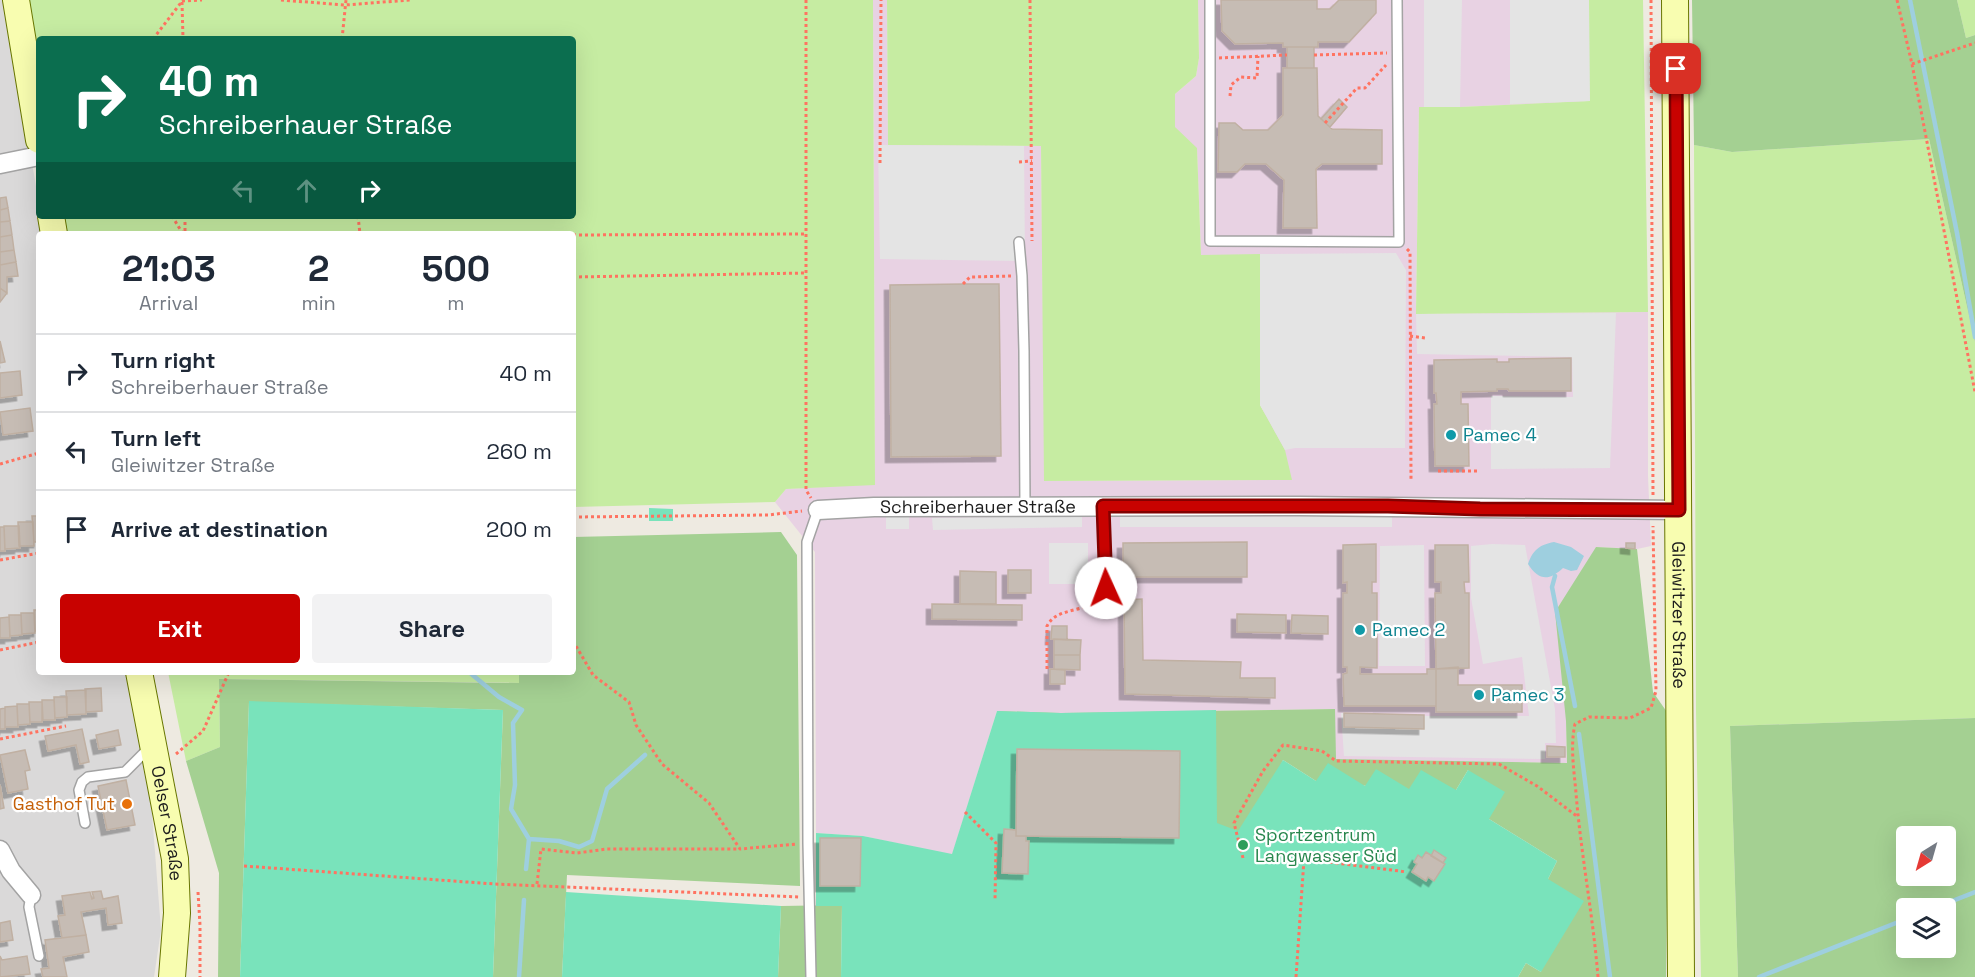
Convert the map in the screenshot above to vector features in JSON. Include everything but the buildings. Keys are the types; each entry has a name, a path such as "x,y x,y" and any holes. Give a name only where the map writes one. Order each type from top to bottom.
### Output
{"main road":[{"path":"16,0 36,122"},
{"name":"Gleiwitzer Straße","path":"1676,0 1681,977"},
{"name":"Oelser Straße","path":"140,675 165,751 175,860 177,913 172,977"}],"street":[{"path":"0,164 36,157"},
{"name":"Schreiberhauer Straße","path":"818,510 874,507 1103,506 1652,508 1679,510"},
{"path":"0,850 11,871 31,895"}],"lane":[{"path":"1210,0 1210,241 1399,242 1397,0"},
{"path":"1019,242 1023,319 1024,506"},
{"path":"1103,506 1106,588"},
{"path":"812,977 808,843 807,542 818,510"},
{"path":"85,823 79,790 82,782 88,777 125,772 147,748 165,751"},
{"path":"31,895 29,907 39,956"}],"path":[{"path":"182,0 202,0"},
{"path":"155,36 182,0"},
{"path":"182,0 183,36"},
{"path":"281,0 346,2 410,0"},
{"path":"576,517 768,515 818,510 806,490 807,273 804,0"},
{"path":"880,163 881,0"},
{"path":"1019,162 1032,161 1030,0"},
{"path":"1598,977 1596,946 1578,817 1572,740 1575,724 1589,717 1630,718 1651,708 1656,691 1652,508 1651,0"},
{"path":"1897,0 1912,64 1975,392"},
{"path":"342,36 346,2"},
{"path":"1912,64 1975,43"},
{"path":"1314,55 1397,53"},
{"path":"1325,123 1358,88 1365,88 1397,53"},
{"path":"1230,96 1231,85 1241,77 1257,78 1258,56"},
{"path":"1209,58 1287,56"},
{"path":"576,235 805,234"},
{"path":"1399,242 1410,252 1411,480"},
{"path":"576,276 807,273"},
{"path":"1410,336 1425,338"},
{"path":"0,464 36,454"},
{"path":"1438,471 1480,471"},
{"path":"0,560 36,554"},
{"path":"1047,669 1047,626 1050,621 1059,615 1094,603 1106,588"},
{"path":"0,650 36,643"},
{"path":"576,646 593,675 629,702 636,725 662,764 709,803 740,849"},
{"path":"165,751 203,731 229,675"},
{"path":"0,739 66,726"},
{"path":"1242,858 1234,823 1263,771 1283,745 1322,751 1336,761 1499,764 1537,786 1578,817"},
{"path":"964,812 996,843 995,901"},
{"path":"537,884 541,849 577,854 607,849 740,849 808,843"},
{"path":"1296,977 1304,859 1407,872"},
{"path":"244,866 495,884 537,884 811,898"}],"shaded area":[{"path":"0,0 6,0 36,186 36,219 40,219 44,231 36,231 36,675 130,675 148,762 161,930 154,977 0,977"},
{"path":"873,0 887,0 888,145 1041,146 1045,481 1291,480 1201,255 1197,149 1175,128 1175,94 1196,76 1199,58 1198,0 1589,0 1590,101 1419,107 1416,314 1648,312 1648,476 1651,546 1637,549 1596,547 1566,721 1567,763 1335,759 1335,709 1061,713 997,711 952,855 863,836 816,833 815,552 775,502 786,489 875,484"},
{"path":"1424,0 1462,0 1460,107 1424,107"},
{"path":"1510,0 1589,0 1590,101 1510,104"},
{"path":"878,145 1024,146 1025,261 880,259"},
{"path":"1396,253 1406,270 1405,448 1295,448 1285,450 1260,405 1260,254"},
{"path":"1616,313 1610,468 1491,469 1491,396 1573,397 1572,357 1417,354 1416,314"},
{"path":"1082,516 1082,527 933,530 932,518"},
{"path":"1392,516 1392,527 1120,527 1120,517"},
{"path":"886,517 909,517 909,529 886,529"},
{"path":"1049,543 1088,543 1088,584 1049,584"},
{"path":"1424,545 1425,666 1379,666 1380,546"},
{"path":"1525,545 1555,709 1556,743 1545,743 1545,759 1344,756 1341,713 1529,716 1522,657 1483,664 1471,598 1471,546"}],"green space":[{"path":"27,0 873,0 875,485 786,489 775,502 576,507 576,231 66,231 64,219 576,219 576,36 36,36 36,58"},
{"path":"887,0 1198,0 1199,58 1196,76 1175,94 1175,127 1197,148 1201,255 1260,254 1260,405 1285,450 1292,480 1044,481 1041,146 888,145"},
{"path":"1589,0 1643,0 1648,312 1416,314 1419,107 1589,101"},
{"path":"1692,0 1957,0 1966,38 1975,35 1975,342 1929,139 1732,152 1694,145"},
{"path":"1957,0 1975,0 1975,35 1966,38"},
{"path":"1929,139 1975,342 1975,718 1730,726 1738,977 1701,977 1696,711 1694,145 1732,152"},
{"path":"649,508 673,509 673,521 649,521"},
{"path":"781,532 797,555 800,886 567,875 562,977 493,977 503,710 249,702 240,977 218,977 219,873 186,761 220,747 219,679 519,683 519,675 576,675 576,537"},
{"path":"1596,547 1637,549 1653,692 1669,715 1666,977 1518,977 1526,963 1541,972 1548,879 1557,861 1489,819 1468,770 1456,790 1409,790 1316,781 1283,760 1236,868 997,711 1061,713 1335,709 1336,759 1567,763 1566,721 1555,612"},
{"path":"169,675 519,675 520,683 219,679 220,747 186,761"},
{"path":"249,701 503,710 493,977 240,977"},
{"name":"Sportzentrum Langwasser Süd","path":"1216,710 1217,823 1238,831 1283,760 1316,781 1328,763 1365,786 1376,769 1409,789 1421,770 1456,790 1468,770 1505,792 1489,819 1557,861 1548,879 1584,901 1541,972 1526,963 1518,977 841,977 842,906 816,906 816,833 863,836 952,854 997,711 1061,713"},
{"path":"1975,718 1975,977 1738,977 1730,726"},
{"path":"566,892 781,906 778,977 562,977"},
{"path":"842,905 841,977 778,977 781,906"}],"water":[{"path":"1554,542 1571,547 1584,556 1577,570 1571,571 1563,568 1549,577 1540,576 1528,564 1530,559 1537,549"}],"waterway":[{"path":"1910,0 1957,233 1975,337"},
{"path":"1555,576 1552,587 1575,706"},
{"path":"473,675 499,697 522,710 513,723 515,785 511,809 529,839 526,869"},
{"path":"1579,734 1610,977"},
{"path":"529,839 559,841 579,847 592,841 607,789 645,755"},
{"path":"1956,900 1975,892"},
{"path":"519,977 524,900"},
{"path":"1759,977 1896,923"}],"place":[{"name":"Pamec 4","path":"1451,435"},
{"name":"Pamec 2","path":"1360,630"},
{"name":"Pamec 3","path":"1479,695"},
{"name":"Gasthof Tut","path":"127,804"},
{"name":"Sportzentrum Langwasser Süd","path":"1243,845"}],"route":[{"path":"1106,588 1103,506 1388,506 1679,510 1676,69"}]}
